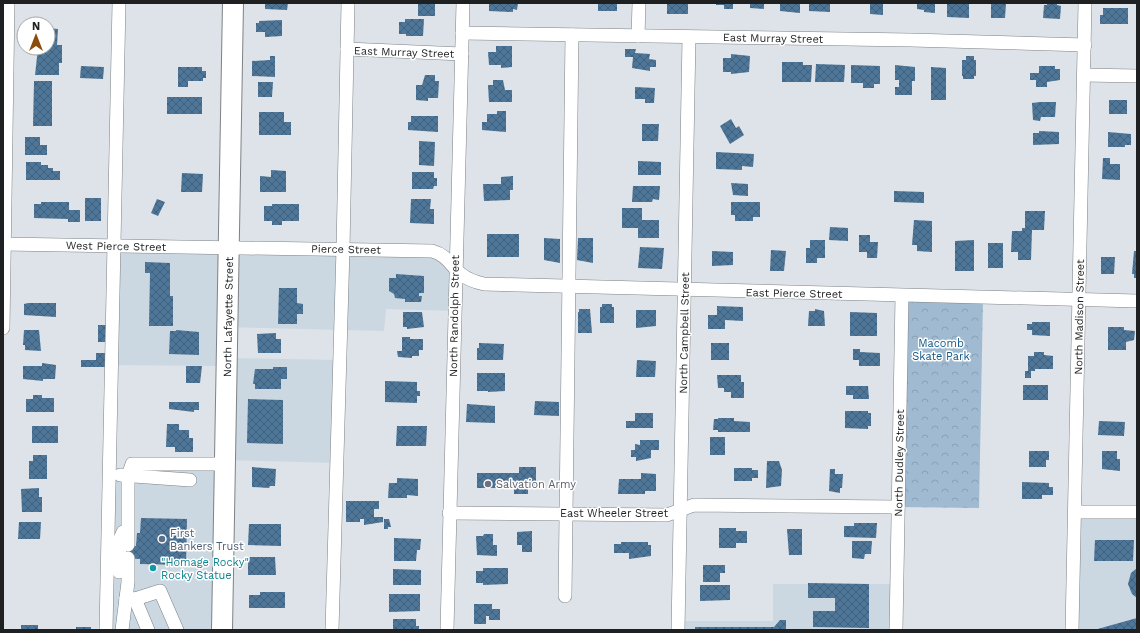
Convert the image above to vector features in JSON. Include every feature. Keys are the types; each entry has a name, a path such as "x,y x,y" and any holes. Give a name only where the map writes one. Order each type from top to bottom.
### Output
{"highway":[{"name":"North Lafayette Street","path":"222,630 233,3"}],"street":[{"path":"3,328 8,3"},
{"path":"119,3 110,473 118,582 131,598 148,630"},
{"path":"332,630 343,249 348,3"},
{"name":"North Randolph Street","path":"447,630 463,3"},
{"path":"638,36 639,3"},
{"name":"North Madison Street","path":"1072,630 1085,3"},
{"name":"East Murray Street","path":"462,33 1085,45"},
{"path":"565,596 572,35"},
{"name":"North Campbell Street","path":"678,630 689,37"},
{"name":"East Murray Street","path":"347,49 462,54"},
{"path":"1084,75 1137,76"},
{"name":"West Pierce Street","path":"4,244 229,247"},
{"name":"Pierce Street","path":"229,247 432,251 444,255 456,269"},
{"name":"East Pierce Street","path":"456,269 466,278 484,284 1080,301 1137,301"},
{"name":"North Dudley Street","path":"896,630 902,296"},
{"path":"106,630 118,582 128,552 128,476 132,464 225,464"},
{"path":"110,473 128,476 190,480"},
{"name":"East Wheeler Street","path":"449,513 667,515 694,506 898,507"},
{"path":"1074,512 1137,512"},
{"path":"118,582 120,539 128,524"},
{"path":"131,598 160,591 177,630"},
{"path":"122,630 131,598"}],"shaded area":[{"path":"115,246 432,251 449,259 455,311 386,309 384,331 228,327 227,358 340,360 337,463 225,460 227,366 112,365"},
{"path":"110,468 225,470 222,630 106,630"},
{"path":"1075,512 1137,512 1137,630 1072,630"},
{"path":"773,584 897,584 896,630 678,630 678,621 773,621"}],"green space":[{"name":"Macomb Skate Park","path":"902,296 983,298 979,508 898,507"}],"building":[{"path":"265,3 288,3 287,10 265,9"},
{"path":"418,3 435,3 435,16 418,16"},
{"path":"489,3 518,3 517,10 513,9 513,12 489,11"},
{"path":"598,3 617,3 617,11 598,11"},
{"path":"667,3 688,3 688,14 667,14"},
{"path":"716,3 733,3 733,9 724,9 724,5 716,5"},
{"path":"750,3 764,3 764,9 750,8"},
{"path":"780,3 800,3 800,13 780,11"},
{"path":"809,3 830,3 830,12 809,11"},
{"path":"870,3 883,3 883,15 870,14"},
{"path":"917,3 935,3 935,13 924,12 924,10 917,9"},
{"path":"947,3 969,3 969,18 947,17"},
{"path":"991,3 1006,3 1005,18 991,18"},
{"path":"1047,3 1057,3 1057,5 1061,6 1060,19 1043,18 1044,5 1047,5"},
{"path":"1103,8 1128,8 1128,24 1100,24 1100,15 1103,15"},
{"path":"405,19 424,19 423,36 406,36 406,34 399,34 399,22 405,22"},
{"path":"282,20 282,36 265,37 265,32 256,32 256,23 259,23 259,21"},
{"path":"56,29 58,29 57,45 62,45 62,63 59,63 59,75 35,75 37,56 56,56"},
{"path":"496,46 512,46 512,67 501,68 501,65 489,65 488,52 496,52"},
{"path":"625,49 636,49 635,53 650,54 649,59 656,60 656,67 650,67 650,71 632,68 633,57 625,57"},
{"path":"731,54 750,56 749,72 731,74 731,72 723,72 723,58 731,58"},
{"path":"270,56 275,56 275,77 252,76 252,61 270,60"},
{"path":"966,56 974,56 974,60 976,60 976,76 974,76 974,79 963,79 962,60 966,60"},
{"path":"782,62 803,62 803,65 812,65 811,82 782,82"},
{"path":"816,64 845,65 844,82 815,82"},
{"path":"851,65 880,66 880,84 874,84 874,88 863,88 863,83 851,83"},
{"path":"895,65 915,67 915,81 912,81 912,95 895,95 895,87 899,87 899,80 895,80"},
{"path":"81,66 104,67 103,79 80,78"},
{"path":"1039,66 1055,66 1055,69 1060,69 1060,80 1047,82 1047,87 1036,87 1036,80 1030,80 1030,73 1039,73"},
{"path":"178,67 202,67 202,71 206,71 206,78 203,78 203,81 188,81 188,87 178,87"},
{"path":"931,67 946,68 946,100 931,100"},
{"path":"425,75 435,75 435,81 439,81 438,98 428,98 428,101 416,100 416,85 422,85"},
{"path":"493,80 503,80 505,90 512,90 512,102 489,102 488,85 493,85"},
{"path":"34,81 52,81 52,126 33,126"},
{"path":"258,82 273,82 272,97 258,97"},
{"path":"635,87 655,88 654,103 645,103 645,99 635,99"},
{"path":"167,97 202,97 202,114 167,114"},
{"path":"1109,100 1127,100 1127,114 1109,114"},
{"path":"1056,102 1055,117 1041,117 1040,121 1033,120 1032,103"},
{"path":"497,111 506,111 506,132 482,130 482,122 487,122 487,114 497,114"},
{"path":"259,112 284,112 284,122 291,122 291,135 259,135"},
{"path":"411,116 438,116 438,132 408,130 408,122 411,122"},
{"path":"731,119 736,128 739,126 744,135 730,144 720,126"},
{"path":"642,124 659,124 658,141 642,141"},
{"path":"1039,131 1059,132 1059,144 1033,145 1033,133 1039,133"},
{"path":"1108,132 1131,134 1131,145 1125,145 1125,147 1108,147"},
{"path":"25,137 40,137 40,145 47,145 47,155 25,155"},
{"path":"419,141 435,142 434,166 419,165"},
{"path":"716,152 754,154 753,167 742,166 742,170 716,169"},
{"path":"1103,158 1110,158 1110,164 1120,164 1120,180 1102,179"},
{"path":"638,161 661,162 661,175 638,175"},
{"path":"26,162 41,162 41,165 48,165 48,168 53,168 53,171 60,171 60,180 26,180"},
{"path":"271,170 286,171 286,192 260,192 260,176 271,177"},
{"path":"412,172 434,172 434,178 437,178 437,186 434,186 433,189 412,189"},
{"path":"182,173 203,174 202,192 181,192"},
{"path":"513,176 513,190 510,190 510,200 484,201 483,184 501,184 501,177"},
{"path":"731,183 748,184 748,196 733,195"},
{"path":"633,186 660,186 659,200 653,199 652,202 632,202"},
{"path":"894,191 924,192 924,203 894,202"},
{"path":"85,198 101,198 101,221 85,221"},
{"path":"157,199 165,202 158,216 151,213"},
{"path":"411,199 431,199 430,209 434,209 434,224 410,223"},
{"path":"41,202 69,202 69,210 80,210 80,222 68,222 68,219 34,218 34,204 41,204"},
{"path":"731,202 760,202 760,217 753,217 753,221 735,221 735,215 731,215"},
{"path":"272,204 299,204 299,221 282,221 282,225 272,225 272,221 264,221 264,206 272,206"},
{"path":"622,208 642,208 642,220 659,220 659,238 638,238 638,228 622,228"},
{"path":"1025,211 1045,211 1044,230 1032,230 1031,260 1018,260 1018,252 1011,252 1012,231 1022,231 1022,228 1025,228"},
{"path":"914,220 932,221 932,252 917,251 917,245 912,245"},
{"path":"830,227 848,228 848,241 829,240"},
{"path":"487,234 519,234 519,257 487,257"},
{"path":"859,235 870,235 870,242 878,242 877,258 867,258 867,252 859,252"},
{"path":"544,238 560,239 560,263 544,260"},
{"path":"578,238 593,238 593,263 577,260"},
{"path":"810,240 825,240 825,258 817,258 817,263 806,263 806,248 810,248"},
{"path":"974,240 974,271 955,271 955,241"},
{"path":"988,243 1003,243 1003,268 988,268"},
{"path":"640,247 664,248 662,269 638,268"},
{"path":"771,250 786,251 784,271 770,271"},
{"path":"712,251 733,252 733,265 712,266"},
{"path":"1134,251 1137,251 1137,278 1134,278 1134,274 1132,274"},
{"path":"1101,257 1115,257 1114,274 1101,274"},
{"path":"145,262 170,263 170,296 173,296 173,326 149,326 150,273 145,273"},
{"path":"396,274 424,276 424,293 419,293 419,296 422,296 421,302 405,302 405,299 395,298 394,294 389,291 389,278 396,278"},
{"path":"279,288 297,288 297,303 303,304 303,314 297,314 297,324 278,324"},
{"path":"56,303 56,317 24,315 24,304"},
{"path":"602,304 612,304 612,307 614,307 614,323 600,323 600,307 602,307"},
{"path":"717,306 743,307 743,321 725,320 725,329 708,329 708,315 717,315"},
{"path":"579,309 590,309 592,333 578,333"},
{"path":"815,309 824,311 825,326 808,326 809,311 815,311"},
{"path":"636,310 656,310 656,326 636,328"},
{"path":"403,312 422,312 424,327 407,329 407,327 403,327"},
{"path":"850,312 877,313 877,336 850,336"},
{"path":"1032,322 1050,322 1050,336 1032,335 1032,330 1027,330 1027,324 1032,324"},
{"path":"98,325 111,325 111,342 98,342"},
{"path":"1108,327 1124,327 1124,330 1135,331 1134,340 1126,342 1126,350 1108,350"},
{"path":"24,330 39,330 41,351 25,350 25,345 23,345"},
{"path":"176,330 199,332 199,355 169,354 170,331"},
{"path":"276,333 276,339 281,339 281,353 258,353 257,334"},
{"path":"402,337 410,337 410,339 423,339 423,350 419,350 419,356 412,356 412,358 398,357 397,351 402,351"},
{"path":"479,343 504,344 503,360 477,360 477,348 479,348"},
{"path":"711,343 729,343 729,360 711,360"},
{"path":"853,349 860,349 860,352 880,353 880,366 859,366 859,360 853,360"},
{"path":"1034,352 1044,352 1044,355 1053,356 1053,369 1035,369 1035,371 1031,371 1031,378 1025,378 1025,371 1028,371 1028,356 1034,356"},
{"path":"96,353 111,353 111,367 81,367 81,360 96,360"},
{"path":"637,360 656,361 655,377 636,377"},
{"path":"42,363 56,365 55,379 43,379 43,381 23,379 23,366 42,366"},
{"path":"186,366 202,366 200,383 186,383"},
{"path":"273,367 287,367 287,379 281,379 281,389 255,389 255,384 253,384 255,369 273,369"},
{"path":"477,373 505,373 505,391 477,391"},
{"path":"717,375 741,375 741,382 744,382 744,398 731,398 731,392 724,392 724,388 718,388"},
{"path":"385,381 417,382 417,391 420,391 420,396 417,396 417,403 385,402"},
{"path":"1023,385 1048,385 1048,400 1023,400"},
{"path":"846,386 868,386 869,399 853,399 853,395 846,395"},
{"path":"33,395 42,395 42,398 54,398 54,412 26,412 26,399 33,399"},
{"path":"248,399 283,400 283,444 247,443"},
{"path":"535,401 559,402 559,416 534,415"},
{"path":"169,402 199,402 199,410 194,410 194,412 169,409"},
{"path":"467,404 495,406 495,423 466,422"},
{"path":"845,411 868,411 868,413 871,413 871,426 868,426 868,429 845,428"},
{"path":"635,413 653,413 653,428 626,428 626,421 635,421"},
{"path":"734,418 734,421 750,422 750,432 718,432 718,430 713,430 714,419"},
{"path":"1099,421 1125,422 1124,436 1098,435"},
{"path":"167,424 179,424 179,430 189,430 189,438 193,438 193,452 175,452 175,447 166,447"},
{"path":"32,426 58,426 58,443 32,443"},
{"path":"397,426 427,426 426,446 396,446"},
{"path":"710,437 725,437 725,455 710,455"},
{"path":"640,440 659,440 659,450 651,450 651,458 636,461 636,457 631,457 631,450 635,450 635,444 640,445"},
{"path":"1029,451 1049,451 1049,460 1046,460 1046,467 1029,467"},
{"path":"1102,451 1117,451 1117,459 1120,459 1120,471 1102,469"},
{"path":"33,455 47,455 47,479 29,479 29,461 33,461"},
{"path":"767,461 779,461 782,470 781,486 766,488"},
{"path":"252,467 276,469 275,486 270,486 269,488 252,487"},
{"path":"519,467 536,467 536,487 528,487 528,494 514,494 514,488 477,488 477,473 519,473"},
{"path":"734,468 752,468 752,470 758,470 758,478 752,478 752,481 734,481"},
{"path":"830,469 835,469 835,474 843,474 840,493 829,491"},
{"path":"641,473 656,474 656,491 645,491 645,494 618,494 619,479 641,479"},
{"path":"397,478 418,479 418,496 407,495 407,498 388,498 389,483 397,483"},
{"path":"1022,482 1049,483 1049,487 1053,487 1053,495 1042,495 1042,499 1022,499"},
{"path":"39,488 39,497 42,497 42,512 22,512 21,489"},
{"path":"346,501 379,501 379,509 374,509 374,517 383,517 383,522 364,525 364,519 360,519 360,522 346,522"},
{"name":"First Bankers Trust","path":"141,518 187,519 186,565 140,564 140,559 120,558 128,545 136,546 137,533 140,533"},
{"path":"384,519 389,519 391,527 388,527 388,529 384,529"},
{"path":"19,522 41,522 40,539 18,539"},
{"path":"854,523 877,523 876,538 844,537 844,526 854,526"},
{"path":"249,524 281,524 281,546 248,545"},
{"path":"719,528 736,528 736,531 747,531 747,543 736,543 736,548 719,548"},
{"path":"787,529 802,529 802,555 789,555"},
{"path":"532,531 532,552 522,552 522,545 517,545 517,532"},
{"path":"484,534 493,534 493,545 497,545 497,556 477,555 476,536 483,536"},
{"path":"394,538 421,539 420,550 417,550 416,561 394,561"},
{"path":"1095,540 1134,540 1133,561 1094,561"},
{"path":"852,541 872,541 871,554 865,554 864,559 852,558"},
{"path":"621,542 648,542 648,545 651,545 651,556 629,559 629,553 614,553 614,544 621,544"},
{"path":"248,557 275,557 276,575 248,575"},
{"path":"703,565 725,565 725,573 720,573 720,582 703,582"},
{"path":"483,568 508,568 508,584 483,585 483,583 476,583 476,571 483,571"},
{"path":"1137,568 1137,598 1132,594 1128,584 1131,573"},
{"path":"393,569 421,570 421,585 393,585"},
{"path":"808,583 869,584 869,628 813,627 813,611 835,611 835,598 808,598"},
{"path":"700,585 730,585 730,600 700,601"},
{"path":"260,592 285,592 285,608 249,608 249,595 260,595"},
{"path":"389,594 420,594 420,611 389,612"},
{"path":"474,604 492,604 492,609 500,609 500,620 489,620 489,616 486,616 486,624 474,624"},
{"path":"1137,618 1137,630 1094,630"},
{"path":"393,619 416,619 416,626 419,626 419,630 393,630"},
{"path":"780,620 786,620 786,630 695,630 695,627 774,627"},
{"path":"21,625 38,625 38,630 21,630"},
{"path":"76,627 91,627 91,630 76,630"}],"place":[{"name":"Salvation Army","path":"488,484"},
{"name":"First Bankers Trust","path":"162,539"},
{"name":"\"Homage Rocky\" Rocky Statue","path":"153,568"}]}
